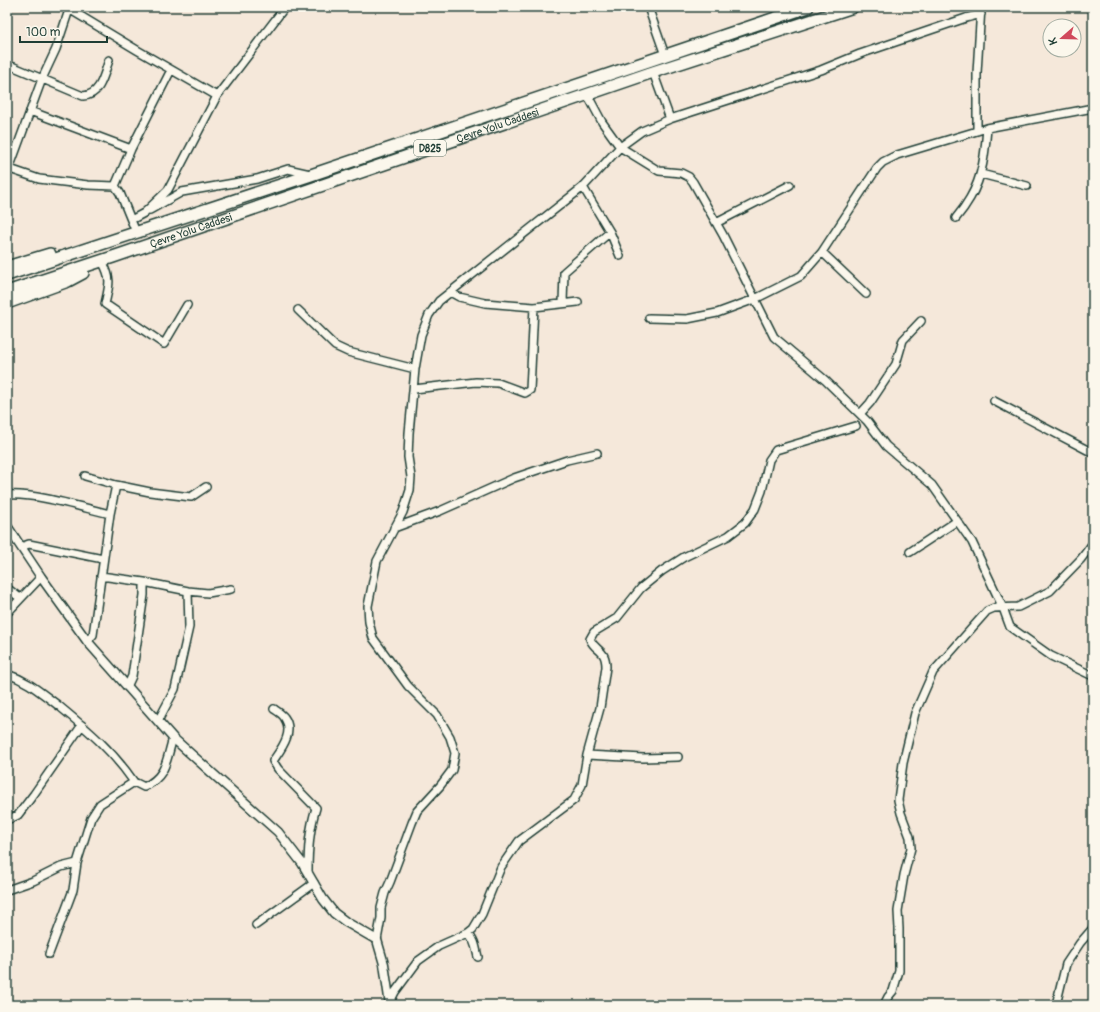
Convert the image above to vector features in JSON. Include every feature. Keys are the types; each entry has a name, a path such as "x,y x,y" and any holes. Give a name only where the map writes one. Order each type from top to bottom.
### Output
{"highway":[{"name":"Çevre Yolu Caddesi","path":"7,275 311,175 808,7"},
{"name":"Çevre Yolu Caddesi","path":"7,292 114,257 587,94 853,7"},
{"path":"7,267 41,256 136,232"},
{"path":"7,302 68,281 114,257"}],"street":[{"path":"144,213 168,190 217,96 284,7"},
{"path":"648,7 665,55"},
{"path":"115,186 39,178 8,169 42,79 56,49 70,8 171,70 217,96"},
{"path":"390,1003 384,964 377,940 381,918 381,908 385,893 417,811 440,786 452,770 455,753 450,737 437,715 408,686 372,638 368,606 377,561 403,512 410,490 411,477 408,457 415,370 421,335 429,315 439,301 488,264 583,187 620,147 642,131 670,119 821,70 860,54 966,18 981,10"},
{"path":"976,131 977,73 981,10"},
{"path":"7,64 84,96 89,96 95,92 100,85 109,60"},
{"path":"115,186 131,149 171,70"},
{"path":"653,72 670,119"},
{"path":"587,94 602,122 620,147 659,171 681,173 693,182 716,223 774,337 824,380 868,421 886,446 932,485 972,542 1003,608 1010,627 1051,656 1093,676"},
{"path":"649,318 687,319 716,312 755,299 801,276 822,252 877,168 884,162 897,155 986,128 1093,108"},
{"path":"30,111 131,149"},
{"path":"956,218 970,198 980,174 984,158 986,128"},
{"path":"131,220 182,192 257,179 288,169 311,175"},
{"path":"980,174 1027,186"},
{"path":"716,223 790,184"},
{"path":"115,186 120,193 136,232"},
{"path":"583,187 610,232 620,256"},
{"path":"563,303 564,272 610,232"},
{"path":"822,252 866,294"},
{"path":"103,263 108,272 110,282 105,304 164,344 187,305"},
{"path":"450,292 459,297 485,304 534,307 578,302"},
{"path":"414,389 476,382 498,383 525,393 530,390 534,307"},
{"path":"298,310 335,346 348,352 415,370"},
{"path":"860,414 870,403 896,364 903,340 921,321"},
{"path":"994,401 1093,453"},
{"path":"390,1003 418,961 439,946 468,933 475,926 482,914 501,867 519,841 574,800 582,785 587,755 600,708 606,667 606,661 603,653 592,643 590,639 594,632 617,618 641,588 662,571 684,557 728,536 745,523 755,509 762,491 769,460 776,450 856,426"},
{"path":"394,528 440,511 514,478 567,460 597,453"},
{"path":"85,476 116,485 150,492 191,497 206,487"},
{"path":"87,641 93,635 103,559 116,485"},
{"path":"7,495 15,494 34,496 110,514"},
{"path":"910,552 957,521"},
{"path":"7,526 20,547 87,641 158,722 173,738 278,832 308,872 323,899 334,914 377,940"},
{"path":"884,1005 893,991 899,971 900,929 898,911 904,875 911,848 910,837 898,800 903,763 915,713 934,672 987,611 994,608 1018,607 1050,591 1076,564 1093,543"},
{"path":"20,547 29,544 103,559"},
{"path":"101,576 208,593 231,588"},
{"path":"7,613 41,577"},
{"path":"127,687 132,676 144,595 144,582"},
{"path":"7,588 20,598"},
{"path":"158,722 175,689 189,627 188,591"},
{"path":"7,674 28,682 82,725 106,746 134,782 144,787 154,782 162,774 173,738"},
{"path":"274,709 285,718 288,729 286,741 273,761 278,769 316,808 308,844 308,872"},
{"path":"7,820 18,815 82,725"},
{"path":"587,755 643,758 678,757"},
{"path":"49,954 73,890 77,863 91,818 100,804 134,782"},
{"path":"7,890 33,881 60,867 77,863"},
{"path":"256,924 314,883"},
{"path":"1056,1005 1066,964 1080,943 1093,928"},
{"path":"468,933 475,944 478,957"}]}
